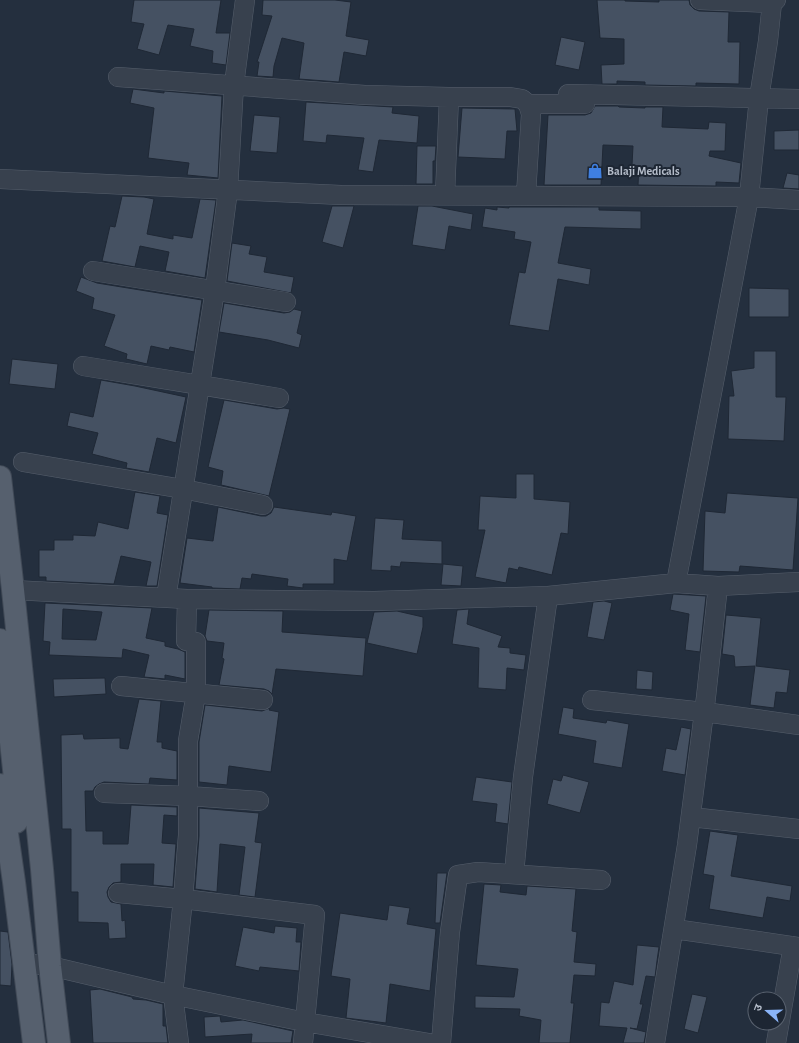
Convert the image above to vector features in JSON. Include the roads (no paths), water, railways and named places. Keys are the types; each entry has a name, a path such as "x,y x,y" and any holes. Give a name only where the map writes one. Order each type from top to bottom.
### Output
{"main road":[{"path":"0,477 13,590 59,1043"},
{"path":"0,640 5,798 34,1043"},
{"path":"5,798 40,855"}],"street":[{"path":"166,598 185,470 215,290 228,190 234,85 245,0"},
{"path":"676,583 748,197 753,102 768,41 774,1 700,0"},
{"path":"118,77 365,94 449,97 510,97 522,99 528,104 531,114 526,195"},
{"path":"568,94 753,102"},
{"path":"445,195 449,97"},
{"path":"528,104 649,104 799,100"},
{"path":"0,179 341,195 748,197 799,200"},
{"path":"93,271 286,302"},
{"path":"83,366 279,398"},
{"path":"23,462 183,488 263,505"},
{"path":"13,590 187,599 374,601 548,596 676,583 718,586 799,582"},
{"path":"655,1043 691,817 718,586"},
{"path":"514,874 523,777 548,596"},
{"path":"179,1043 173,995 188,835 188,741 196,694 196,642 186,641 187,599"},
{"path":"120,686 263,700"},
{"path":"592,700 799,724"},
{"path":"104,793 188,796 259,801"},
{"path":"691,817 799,829"},
{"path":"441,1043 450,932 458,875 478,872 601,880"},
{"path":"118,893 183,899 315,915 304,1043"},
{"path":"674,929 796,946 776,1043"},
{"path":"24,963 50,966 173,995 305,1022 429,1043"}],"place":[{"name":"Balaji Medicals","path":"595,171"}]}
